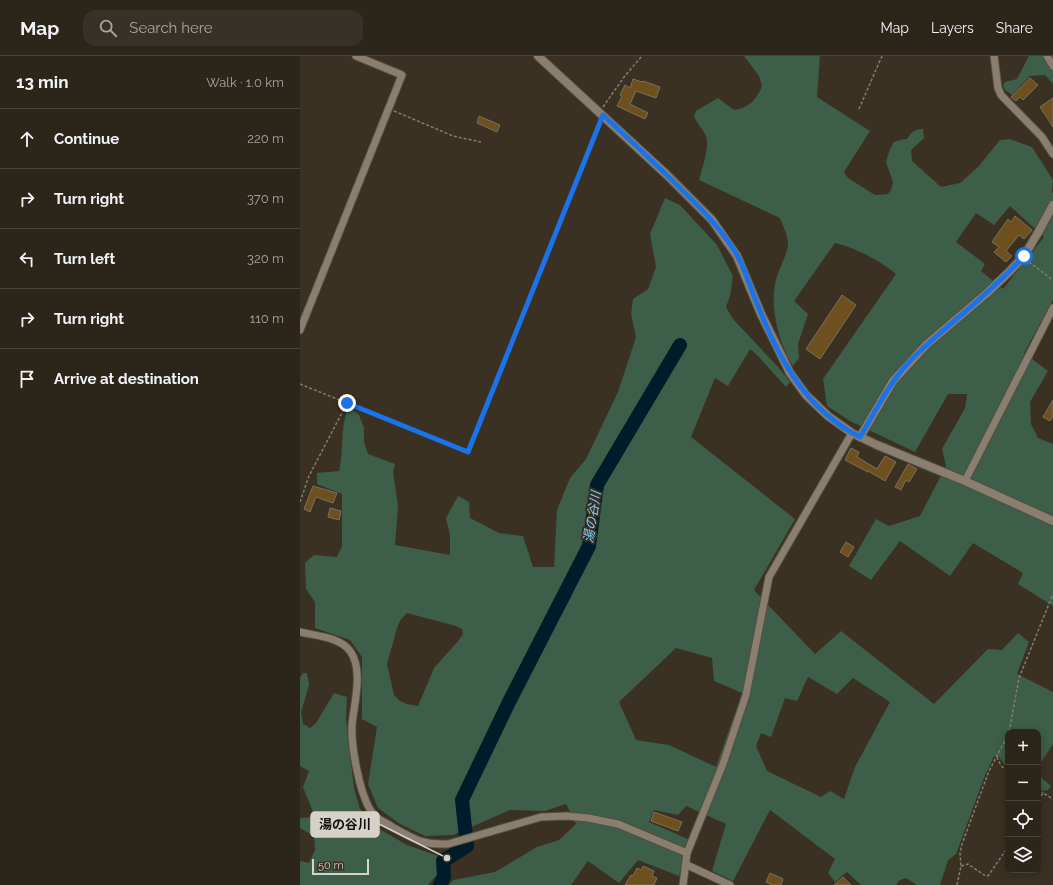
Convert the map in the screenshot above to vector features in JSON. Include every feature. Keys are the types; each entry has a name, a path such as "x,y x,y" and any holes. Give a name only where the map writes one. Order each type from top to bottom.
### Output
{"street":[{"path":"300,330 402,75 356,56"},
{"path":"538,56 602,113 712,220 737,256 761,314 790,373 806,395 828,416 860,437 965,481 1053,521"},
{"path":"994,56 998,88 1001,95 1042,137 1053,154"},
{"path":"1047,56 1053,66"},
{"path":"860,437 893,381 926,345 987,293 1024,256 1053,205"},
{"path":"965,481 1053,308"},
{"path":"684,885 687,853 723,764 746,695 769,577 852,433"},
{"path":"300,632 336,640 350,650 358,671 352,727 360,786 367,805 376,817 417,841 432,845 448,844 541,817 566,816 588,818 618,824 687,853"},
{"path":"686,865 730,885"}],"path":[{"path":"300,384 468,452 602,113 624,77 642,56"},
{"path":"858,109 882,56"},
{"path":"389,109 453,136 481,142"},
{"path":"1024,256 1032,265 1053,280"},
{"path":"300,502 309,476 347,403"},
{"path":"1011,729 1021,673 1053,594"},
{"path":"957,885 961,866 960,853 962,844 989,771 1005,741"},
{"path":"997,756 1002,766 1005,768"},
{"path":"1041,796 1043,793 1053,799"},
{"path":"961,866 968,864 984,875 988,876 1005,851"}],"green space":[{"path":"744,56 820,56 817,97 870,131 844,172 848,178 875,195 888,194 891,190 893,182 886,162 894,142 907,139 910,134 920,129 923,129 924,138 911,150 912,161 941,187 960,183 978,167 1000,140 1010,139 1032,147 1053,180 1053,300 1024,353 1048,371 1030,402 1031,424 1038,438 1053,444 1053,606 1018,584 1023,573 973,543 950,576 900,541 871,580 849,566 876,519 889,526 920,516 946,466 942,449 965,408 967,394 948,394 915,452 850,421 827,406 823,379 896,274 867,255 835,243 794,301 808,314 798,344 799,358 793,366 783,347 775,313 774,290 788,246 787,236 780,218 699,180 705,158 707,140 705,133 694,116 696,111 718,98 734,110 748,105 758,95 762,86 759,76","holes":["1010,206 1044,237 1003,289 981,271 985,264 956,242 976,213 994,225"]},
{"path":"1029,56 1053,56 1053,84 1045,75 1030,76 1012,95 1005,90 1003,85 1005,82 1017,79"},
{"path":"665,198 680,205 717,245 733,276 730,296 726,307 733,319 779,368 790,382 786,387 750,349 728,386 715,378 691,437 795,519 754,590 815,654 841,631 934,704 988,649 1002,650 1018,633 1029,642 1017,674 1053,692 1053,744 1041,762 1041,729 1005,729 1005,765 999,757 994,756 984,778 956,854 948,860 940,885 917,885 906,878 900,880 896,885 861,885 847,872 835,882 828,873 835,859 770,810 733,881 712,871 726,824 686,806 678,815 654,810 649,822 690,840 679,876 638,860 619,883 588,861 571,885 449,885 453,880 495,872 537,847 559,840 576,824 566,804 545,811 510,810 453,835 425,836 400,824 378,808 368,784 377,727 362,719 362,657 350,640 315,628 315,602 306,589 305,563 314,555 337,557 342,546 342,494 317,484 317,473 339,471 347,411 353,410 359,415 364,428 364,442 368,454 395,464 393,472 398,506 395,545 450,555 450,535 446,518 458,496 469,502 470,518 499,533 523,536 533,567 554,567 557,510 570,478 586,459 618,392 636,337 631,314 633,299 648,289 656,267 650,234","holes":["407,613 456,626 462,629 463,634 434,668 418,706 400,701 394,695 387,664 401,619","676,648 712,658 714,681 742,693 716,767 669,745 636,740 619,702","808,677 837,694 853,678 890,702 855,767 844,799 830,791 821,797 767,771 756,746 761,733 771,737 785,698 797,701"]},
{"path":"303,673 307,673 309,685 301,712 303,724 310,728 316,723 334,693 347,697 346,720 354,788 360,809 381,830 407,845 441,857 440,871 428,885 300,885 300,861 309,863 315,850 314,836 300,828 300,818 315,817 303,787 309,771 300,766 300,678"},
{"path":"1041,778 1051,786 1048,790 1041,790"}],"building":[{"path":"1030,78 1038,85 1023,100 1020,97 1016,101 1011,97"},
{"path":"633,79 660,87 656,98 636,91 630,104 648,113 645,119 617,106 625,85 630,88"},
{"path":"1053,98 1053,127 1040,107"},
{"path":"479,116 500,125 497,132 477,123"},
{"path":"1015,216 1032,230 1024,239 1019,235 1006,251 1012,256 1006,262 994,252 999,247 992,242 1008,219 1011,222"},
{"path":"842,295 856,305 820,359 806,349"},
{"path":"1053,400 1053,416 1050,421 1043,417"},
{"path":"851,448 859,452 857,457 877,469 885,456 896,462 885,481 845,460"},
{"path":"908,464 917,469 909,482 906,480 901,490 895,487"},
{"path":"313,486 337,493 333,503 316,497 310,512 304,509"},
{"path":"330,508 341,511 339,520 328,517"},
{"path":"846,542 854,547 848,557 840,552"},
{"path":"654,812 682,822 678,831 651,821"},
{"path":"643,866 654,871 652,876 657,878 654,885 625,885 631,875 633,876 637,868 641,870"},
{"path":"770,873 783,879 781,885 772,885 766,882"},
{"path":"843,877 851,885 834,885"}],"waterway":[{"name":"湯の谷川","path":"440,885 444,877 443,861 467,846 462,800 509,702 589,546 597,485 680,345"}],"place":[{"name":"湯の谷川","path":"447,858"}],"route":[{"path":"347,403 468,452 603,115 712,220 737,256 761,314 790,373 806,395 828,416 860,437 893,381 908,363 926,345 987,293 1024,256"}]}
